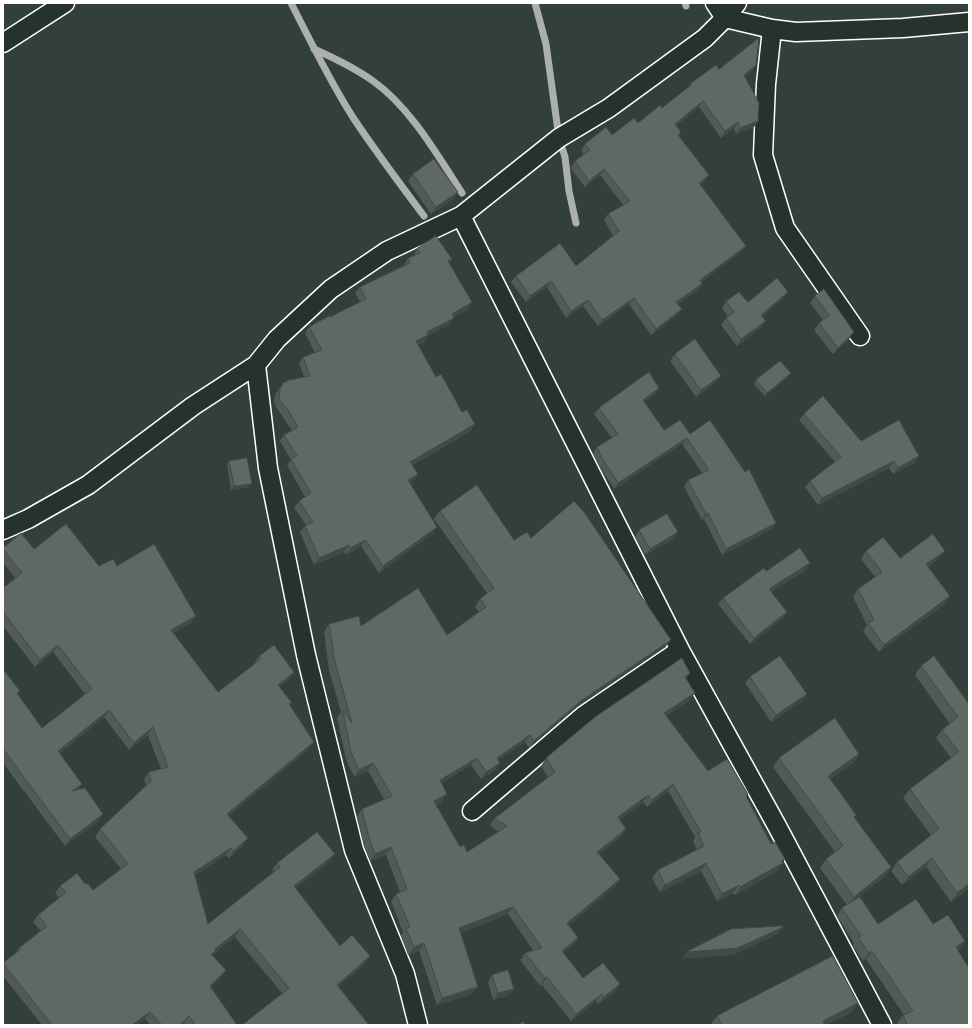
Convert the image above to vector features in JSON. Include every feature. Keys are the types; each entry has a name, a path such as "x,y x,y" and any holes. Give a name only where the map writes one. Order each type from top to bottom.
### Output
{"street":[{"path":"3,43 65,3"},
{"path":"715,3 725,18 772,29 796,32 903,28 969,22"},
{"path":"3,530 28,519 88,485 193,406 256,365 277,339 331,289 387,252 461,216 559,138 609,108 705,38 725,18 736,3"},
{"path":"772,29 766,84 763,155 786,228 860,336"},
{"path":"461,216 680,650 777,826 882,1025"},
{"path":"256,365 268,468 296,610 354,850 406,974 418,1025"},
{"path":"472,810 583,716 680,650"}],"building":[{"path":"759,38 756,65 744,75 759,103 758,121 740,128 738,122 725,131 703,101 675,124 681,132 678,135 709,175 699,183 746,246 700,280 702,284 676,302 682,309 656,329 634,298 602,320 588,300 571,311 551,281 530,296 516,276 560,243 576,266 619,231 608,214 630,201 604,169 589,181 575,161 590,150 585,144 606,127 612,135 634,118 638,123 660,105 662,108 691,85 691,83 716,65 719,69"},
{"path":"434,159 458,192 436,207 413,174"},
{"path":"436,236 452,259 448,261 472,302 452,314 454,318 427,332 428,335 416,341 436,377 441,374 462,412 467,410 475,424 410,462 418,474 408,480 437,527 383,566 366,540 350,548 349,545 319,558 305,526 313,522 299,501 311,493 291,459 297,456 284,435 298,427 286,407 280,401 280,389 283,383 289,380 310,376 303,357 322,350 309,327 366,299 360,287 410,263 408,258 420,253 417,249"},
{"path":"777,278 788,292 761,315 766,321 741,339 726,318 734,312 726,301 739,292 748,302"},
{"path":"824,289 854,332 838,348 819,323 829,315 815,296"},
{"path":"695,339 721,376 701,390 675,354"},
{"path":"780,361 791,373 767,393 756,380"},
{"path":"649,372 659,388 643,400 664,430 680,420 690,434 710,420 745,472 749,469 776,523 726,549 708,513 706,514 688,480 709,470 687,438 618,483 602,458 597,447 618,434 599,408"},
{"path":"823,396 861,441 899,420 919,456 898,468 894,461 822,498 810,481 841,457 804,414"},
{"path":"247,458 252,484 234,486 229,461"},
{"path":"477,485 514,540 527,532 531,538 574,501 584,512 671,640 582,700 534,741 530,735 497,758 500,763 486,772 477,758 440,780 447,794 434,801 460,847 464,845 467,852 507,826 495,818 555,772 546,758 595,717 682,658 690,673 685,677 695,693 664,713 708,771 727,759 748,794 746,796 771,844 775,842 785,859 781,861 783,863 740,887 739,885 722,894 706,863 665,885 658,870 704,846 698,833 701,832 673,784 652,800 648,795 618,817 626,829 597,852 620,879 567,923 578,938 562,951 583,978 603,963 620,984 604,997 602,994 576,1014 547,977 545,978 525,953 542,948 513,907 459,928 478,987 442,998 424,943 414,947 406,929 410,927 396,894 407,889 391,847 375,854 369,838 362,809 392,796 373,763 359,770 351,752 343,711 352,723 335,662 329,624 359,616 361,626 418,588 447,635 486,607 480,599 494,588 440,511"},
{"path":"667,514 678,532 650,549 639,530"},
{"path":"66,524 99,566 113,559 117,566 154,544 196,616 171,630 218,692 261,659 259,656 274,645 294,672 278,685 292,703 289,704 314,742 227,814 248,838 234,851 231,848 194,872 208,924 280,867 277,863 317,832 335,854 294,886 340,946 352,935 370,956 337,985 369,1025 242,1025 289,988 240,929 211,954 226,970 210,986 237,1025 195,1025 189,1016 180,1025 162,1025 150,1012 132,1025 52,1025 3,963 47,926 38,915 66,892 60,886 77,873 85,884 87,883 93,890 128,864 100,829 151,781 149,772 168,767 153,727 134,743 109,710 58,751 82,784 72,791 85,788 103,814 70,839 3,749 3,669 20,691 17,693 42,728 92,689 58,645 40,660 3,612 3,588 22,573 3,548 21,533 34,549"},
{"path":"933,534 945,551 926,564 950,596 884,645 868,623 874,620 858,589 882,572 866,551 883,537 900,558"},
{"path":"800,548 810,563 769,589 787,612 754,638 723,598 764,568 766,571"},
{"path":"780,656 807,694 776,715 750,677"},
{"path":"934,656 969,704 969,884 957,893 932,858 908,877 897,862 939,829 910,789 959,752 942,730 958,717 921,666"},
{"path":"835,718 859,754 828,776 856,815 854,817 891,867 854,897 826,859 843,846 779,758"},
{"path":"860,897 878,924 916,899 933,924 948,915 965,941 956,947 969,968 969,1025 907,1025 903,1015 913,1011 872,951 869,953 858,937 861,936 842,908"},
{"path":"783,927 738,948 686,952 731,929"},
{"path":"833,956 858,1003 823,1021 825,1025 722,1025 717,1016"},
{"path":"508,970 514,989 498,993 492,975"},
{"path":"524,1022 525,1025 516,1025"}],"waterway":[{"path":"291,3 345,105 371,144 424,216"},
{"path":"535,3 546,44 559,138 565,157 569,191 576,223"},
{"path":"314,49 337,60 373,81 399,104 433,148 462,193"}]}
